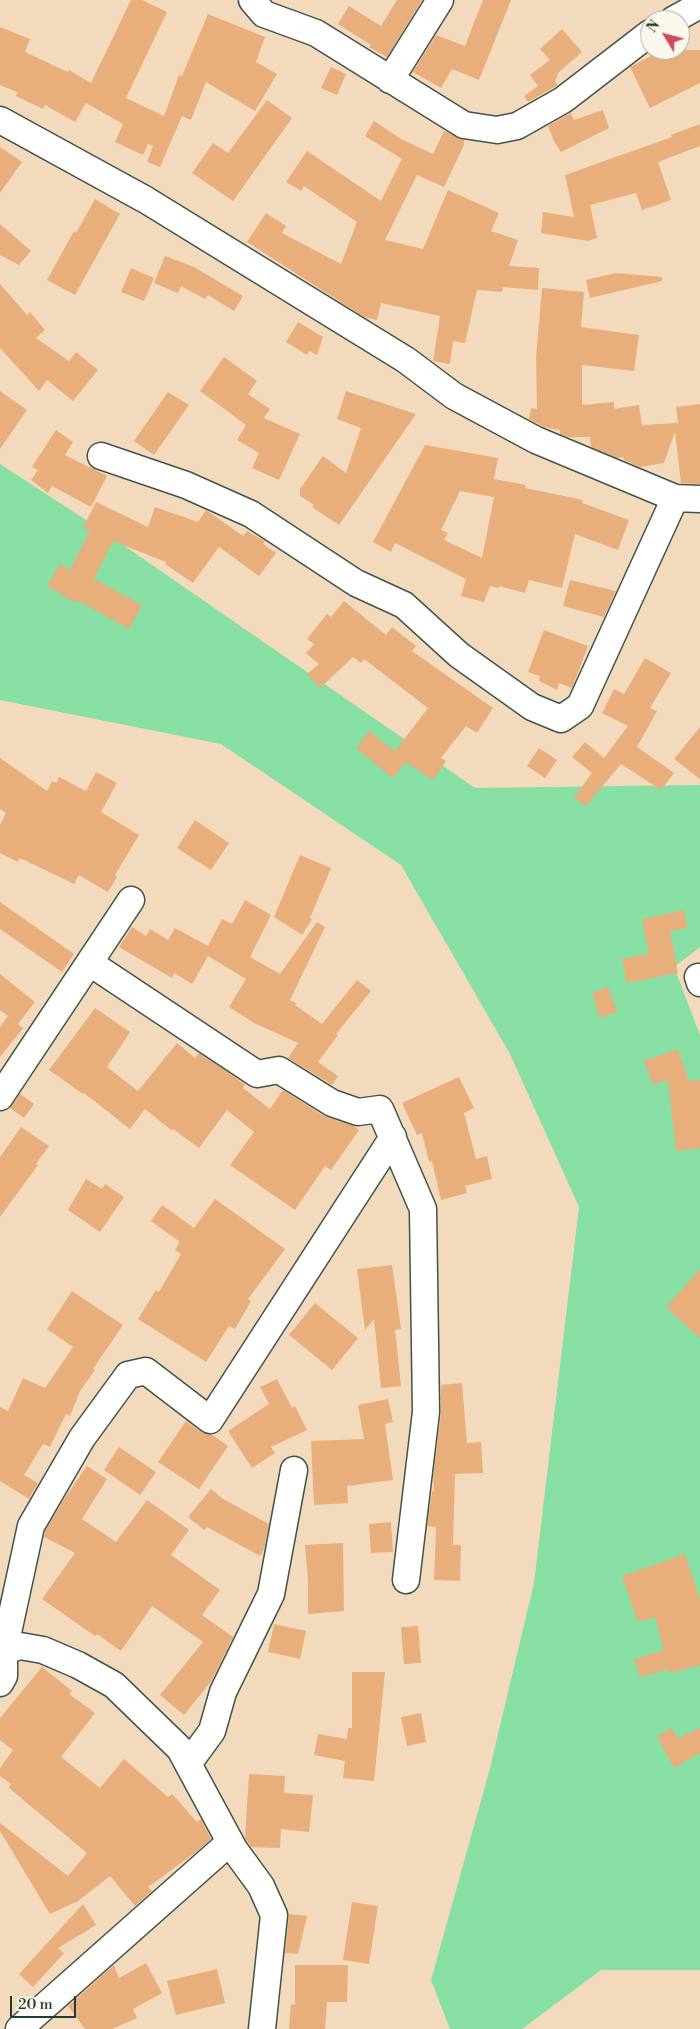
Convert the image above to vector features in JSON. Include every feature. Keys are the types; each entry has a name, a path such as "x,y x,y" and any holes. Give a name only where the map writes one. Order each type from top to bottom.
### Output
{"street":[{"path":"252,0 264,14 316,34 464,125 496,130 517,126 563,100 640,41"},
{"path":"390,80 440,0"},
{"path":"0,120 146,200 406,360 454,396 536,440 687,499 580,706 560,719 532,707 467,660 404,605 356,583 251,514 186,485 101,456"},
{"path":"0,1097 131,900"},
{"path":"90,963 257,1074 279,1070 332,1103 358,1112 380,1109 423,1209 426,1412 406,1580"},
{"path":"0,1682 4,1676 4,1651 31,1526 82,1438 128,1375 146,1371 210,1420 393,1137"},
{"path":"188,1764 212,1731 223,1692 271,1594 294,1470"},
{"path":"4,1651 20,1646 43,1650 78,1664 114,1685 180,1749 230,1842 262,1886 274,1915 268,1955 262,2029"},
{"path":"19,2029 230,1842"}],"green space":[{"path":"0,464 100,529 475,788 700,785 700,947 674,967 700,1035 700,1970 601,1970 522,2029 450,2029 431,1980 489,1772 534,1583 579,1207 510,1054 401,865 221,744 0,700"}],"building":[{"path":"131,0 142,0 167,12 126,98 164,116 179,75 182,76 208,14 265,37 256,62 277,74 255,111 206,82 191,120 182,116 160,167 147,162 153,146 148,144 143,155 115,142 123,124 86,103 75,122 45,105 43,109 16,96 17,92 0,85 0,27 30,39 25,52 68,72 69,70 91,83"},
{"path":"397,0 422,0 387,57 369,47 371,45 338,24 349,6 381,26"},
{"path":"483,0 511,0 479,80 452,69 441,88 413,72 436,35 465,46"},
{"path":"562,29 582,52 558,73 555,82 558,85 528,102 524,96 538,86 530,75 550,60 540,49"},
{"path":"690,50 700,50 700,83 650,108 630,67 643,60 690,60"},
{"path":"331,67 346,74 337,95 321,88"},
{"path":"267,100 292,118 233,201 192,173 213,143 228,153"},
{"path":"603,110 609,128 561,152 548,126 571,113 574,120"},
{"path":"374,121 401,139 433,154 444,131 464,140 464,145 444,187 417,175 385,240 423,249 448,190 499,213 491,231 518,240 509,266 539,268 538,290 503,287 502,292 477,290 465,343 453,341 450,364 433,361 440,316 381,303 377,320 364,317 247,242 266,213 286,226 282,233 341,264 357,222 304,186 301,191 286,182 307,151 381,201 402,159 365,136"},
{"path":"700,124 700,146 658,162 671,200 642,210 636,193 590,205 597,238 588,241 541,233 543,212 574,217 565,175 672,137 671,135"},
{"path":"0,147 22,162 0,193"},
{"path":"95,199 120,214 75,295 47,280 74,231 76,233"},
{"path":"0,224 31,251 19,265 0,255"},
{"path":"165,256 194,267 243,296 234,311 208,295 205,299 181,286 178,293 154,283"},
{"path":"131,268 154,278 144,301 121,292"},
{"path":"616,273 662,277 662,281 590,298 586,280"},
{"path":"0,284 27,315 30,312 45,330 36,338 69,361 76,352 98,370 73,401 47,380 39,391 0,348"},
{"path":"542,288 584,292 581,327 639,335 634,371 582,365 582,405 614,402 614,409 639,405 642,425 678,423 676,407 700,404 700,484 681,483 675,432 664,463 640,467 624,460 623,457 617,458 591,447 590,437 569,437 560,434 560,430 544,427 529,419 531,408 537,409 536,358"},
{"path":"298,322 323,337 317,355 309,351 307,355 286,342"},
{"path":"224,357 257,381 248,394 270,409 264,418 300,434 279,480 252,468 259,453 237,440 246,425 200,391"},
{"path":"0,391 27,410 0,449"},
{"path":"346,391 416,414 339,525 312,507 314,505 300,496 300,489 323,456 346,473 361,428 337,419"},
{"path":"168,392 189,405 154,455 134,441"},
{"path":"56,430 73,442 65,455 107,476 91,507 52,486 48,493 31,480 38,470 32,467"},
{"path":"425,445 498,458 494,479 526,485 525,488 583,500 582,503 629,520 618,550 575,534 562,588 529,580 525,593 499,586 499,588 490,586 484,602 461,596 466,579 395,543 391,552 373,542","holes":["460,491 494,497 482,558 444,540 448,533 441,530"]},
{"path":"96,502 148,527 155,507 198,522 206,510 243,536 247,531 265,541 263,544 276,553 259,576 219,547 193,583 165,564 166,562 113,541 94,579 142,605 129,629 77,600 76,603 47,586 60,564 70,570 90,531 83,528"},
{"path":"570,580 616,591 604,617 563,606"},
{"path":"344,601 386,635 392,627 416,646 412,651 493,708 477,733 466,726 441,758 446,761 433,780 406,762 393,778 356,748 369,731 395,751 428,708 364,659 361,663 353,657 320,688 307,674 319,664 306,653 314,644 307,639 327,614 331,617"},
{"path":"544,630 588,646 572,688 559,683 557,690 539,681 540,676 528,672"},
{"path":"645,658 671,673 650,708 657,711 637,747 674,773 661,790 621,764 586,806 574,797 592,773 572,757 585,742 604,758 628,726 602,713 614,689 624,694"},
{"path":"700,727 700,779 674,759"},
{"path":"539,748 557,760 545,778 527,766"},
{"path":"0,758 47,791 52,781 56,783 59,777 86,791 96,772 117,783 101,812 139,835 115,875 117,877 108,892 79,875 74,884 20,858 18,862 0,853 0,825 6,813 0,809"},
{"path":"195,820 229,843 211,870 177,848"},
{"path":"300,855 331,868 310,918 312,919 302,935 274,917"},
{"path":"245,900 271,915 250,957 280,974 317,922 325,927 290,1000 296,1003 295,1005 322,1024 357,980 371,991 336,1034 338,1035 318,1062 338,1076 332,1085 288,1058 298,1043 254,1023 229,1007 246,979 208,956 192,984 174,973 172,978 119,947 132,927 146,936 150,929 168,940 175,928 208,946 222,919 232,924"},
{"path":"0,902 74,954 62,972 0,929"},
{"path":"684,910 687,928 670,931 678,973 627,983 622,959 649,954 642,919"},
{"path":"0,974 35,1002 18,1024 0,1010"},
{"path":"608,987 617,1012 600,1018 592,993"},
{"path":"95,1008 130,1032 107,1067 138,1091 177,1043 195,1058 199,1053 225,1070 245,1085 243,1088 270,1109 283,1090 324,1116 354,1126 359,1130 331,1170 325,1166 295,1210 230,1165 254,1132 227,1110 199,1148 173,1129 171,1130 145,1109 130,1129 84,1093 49,1070"},
{"path":"8,1016 23,1028 0,1057 0,1027"},
{"path":"678,1049 689,1081 700,1080 700,1148 676,1151 668,1080 653,1085 644,1061"},
{"path":"459,1077 474,1108 464,1113 476,1159 487,1156 492,1179 465,1186 467,1193 441,1200 432,1161 429,1162 422,1133 417,1135 402,1103"},
{"path":"20,1094 34,1104 24,1118 10,1108"},
{"path":"21,1127 49,1146 36,1164 38,1165 0,1217 0,1157"},
{"path":"86,1179 102,1189 105,1184 124,1197 100,1232 68,1210"},
{"path":"215,1199 285,1249 248,1299 251,1301 235,1329 229,1326 206,1362 138,1319 156,1290 159,1292 181,1254 175,1250 180,1242 151,1221 162,1205 194,1228"},
{"path":"392,1265 401,1329 395,1330 401,1386 381,1388 374,1319 365,1330 357,1269"},
{"path":"700,1269 700,1338 666,1307"},
{"path":"72,1291 123,1325 80,1391 70,1416 66,1414 50,1447 43,1444 24,1475 38,1483 29,1499 0,1481 0,1407 8,1411 23,1378 45,1388 73,1347 47,1329"},
{"path":"315,1303 358,1338 332,1370 289,1335"},
{"path":"277,1379 292,1408 295,1406 307,1430 271,1447 275,1453 252,1468 228,1431 269,1404 260,1387"},
{"path":"462,1383 467,1443 481,1442 483,1473 455,1474 453,1545 461,1545 460,1581 434,1580 436,1527 427,1526 432,1491 434,1491 433,1476 441,1414 441,1385"},
{"path":"388,1399 393,1422 385,1424 393,1480 347,1486 348,1503 314,1505 311,1441 364,1439 358,1405"},
{"path":"186,1421 201,1432 211,1434 228,1446 199,1489 158,1462"},
{"path":"119,1447 156,1472 140,1495 104,1470"},
{"path":"87,1466 107,1479 82,1519 116,1542 147,1500 189,1530 171,1555 220,1590 202,1615 233,1637 212,1680 184,1715 160,1695 203,1642 152,1606 121,1651 97,1634 95,1636 42,1599 75,1553 44,1537 45,1531"},
{"path":"211,1489 223,1499 269,1524 264,1549 260,1556 207,1527 204,1530 188,1517"},
{"path":"391,1522 393,1552 371,1553 369,1524"},
{"path":"343,1543 344,1611 308,1614 305,1545"},
{"path":"685,1554 700,1599 700,1665 670,1673 669,1669 640,1677 634,1659 664,1650 655,1617 638,1622 622,1576"},
{"path":"274,1624 306,1631 300,1659 268,1652"},
{"path":"418,1626 421,1663 404,1664 401,1627"},
{"path":"42,1667 72,1691 69,1694 95,1713 61,1757 100,1788 124,1759 168,1797 172,1794 197,1822 201,1819 211,1839 148,1887 152,1891 135,1906 110,1876 78,1901 50,1914 0,1831 0,1823 68,1876 87,1853 9,1788 11,1784 0,1776 0,1768 13,1750 0,1740 0,1718"},
{"path":"352,1672 385,1672 374,1781 343,1778 345,1761 314,1755 318,1734 347,1739 348,1728 352,1728"},
{"path":"421,1713 426,1742 407,1746 401,1717"},
{"path":"672,1728 678,1738 700,1728 700,1753 674,1768 657,1736"},
{"path":"249,1774 285,1776 284,1793 313,1795 309,1832 281,1829 280,1848 251,1847 245,1838"},
{"path":"352,1902 378,1906 369,1964 343,1960"},
{"path":"83,1904 96,1925 58,1948 64,1953 33,1987 19,1974"},
{"path":"289,1914 307,1916 298,1954 285,1953"},
{"path":"146,1963 162,1993 133,2009 137,2018 112,2029 85,2029 68,2006 114,1965 119,1978"},
{"path":"295,1965 348,1965 347,2002 327,2002 325,2029 289,2029 291,2004 295,2005"},
{"path":"217,1969 225,2003 176,2015 167,1981"}]}
